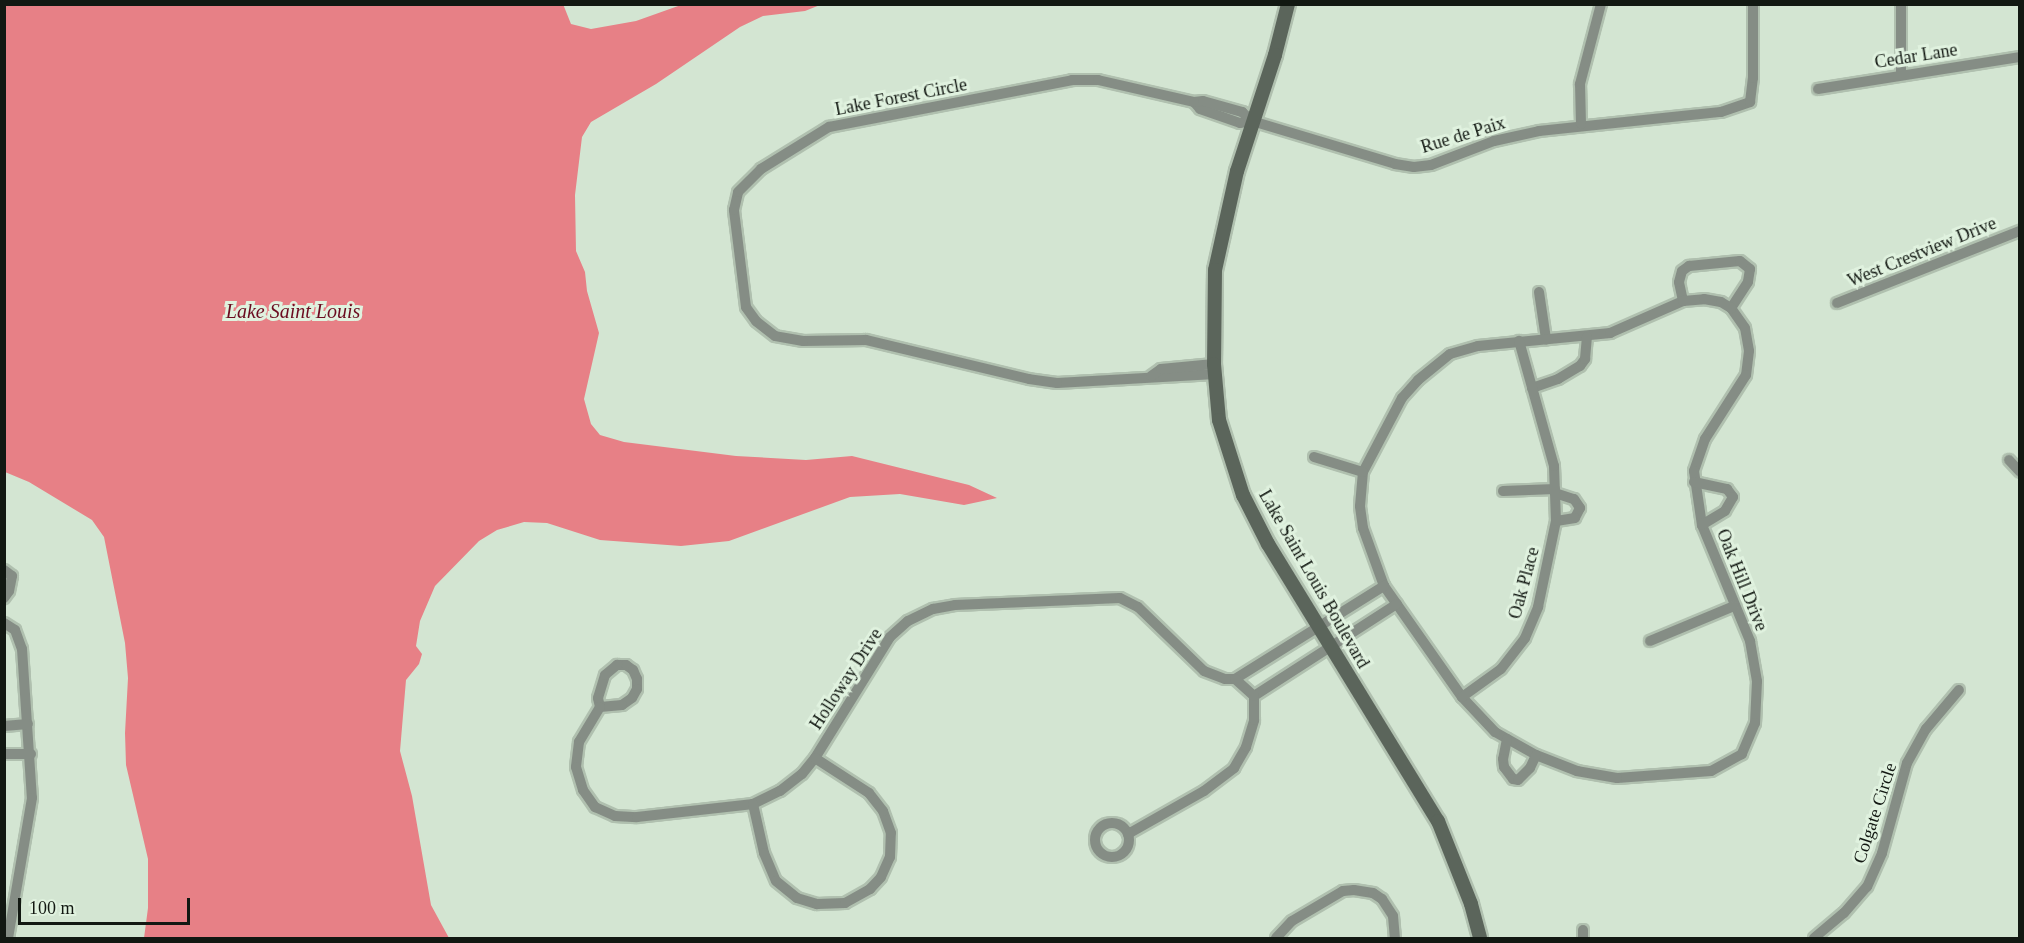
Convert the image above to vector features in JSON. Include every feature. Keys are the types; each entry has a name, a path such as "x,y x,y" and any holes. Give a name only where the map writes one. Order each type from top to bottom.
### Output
{"main road":[{"name":"Lake Saint Louis Boulevard","path":"1288,4 1275,55 1237,171 1215,270 1214,369 1219,420 1243,495 1268,544 1438,821 1472,904 1480,939"}],"street":[{"path":"1581,124 1580,84 1601,4"},
{"name":"Rue de Paix","path":"1252,121 1335,147 1414,167 1431,165 1494,141 1581,124 1721,112 1750,102 1753,78 1753,4"},
{"path":"1901,4 1901,75"},
{"name":"Cedar Lane","path":"1818,88 2019,57"},
{"name":"Lake Forest Circle","path":"1214,369 1161,369 1151,376 1057,383 1029,379 866,340 803,341 775,336 756,321 746,307 734,210 738,192 761,170 829,128 1072,80 1098,80 1194,102 1203,101 1227,106 1242,112 1252,121"},
{"name":"West Crestview Drive","path":"1837,303 2019,231"},
{"path":"1683,301 1679,282 1682,271 1689,266 1740,261 1750,269 1748,282 1731,308"},
{"path":"1539,292 1546,339"},
{"name":"Oak Hill Drive","path":"1704,299 1721,302 1731,308 1745,328 1749,351 1746,375 1705,439 1694,471 1694,482 1702,525 1750,641 1757,681 1755,723 1742,754 1710,771 1617,778 1577,771 1536,755 1507,739 1496,732 1462,697 1384,586 1363,528 1360,506 1364,472 1402,398 1430,368 1450,354 1478,346 1546,339 1587,337 1610,333 1683,301 1704,299"},
{"path":"1532,388 1558,379 1580,366 1586,353 1587,337"},
{"name":"Oak Place","path":"1462,697 1500,669 1525,638 1538,607 1556,521 1554,466 1519,341"},
{"path":"1314,457 1364,472"},
{"path":"2009,460 2019,472"},
{"name":"Oak Hill Drive","path":"1694,482 1727,489 1733,497 1725,511 1702,525"},
{"path":"1503,491 1555,491 1574,499 1580,508 1575,518 1556,521"},
{"path":"4,570 12,576 9,591 4,598"},
{"path":"1128,834 1204,791 1234,768 1249,738 1254,720 1254,696 1235,679 1384,586"},
{"name":"Holloway Drive","path":"600,708 579,742 576,767 583,790 596,807 615,816 637,817 753,804 780,791 802,774 815,758 890,637 908,621 933,609 955,605 1120,598 1138,607 1204,671 1225,679 1235,679"},
{"path":"1254,696 1397,604"},
{"path":"1650,641 1734,606"},
{"path":"4,623 15,630 22,650 31,754 32,798 8,939"},
{"path":"626,665 633,670 637,679 637,689 632,698 612,708 600,708 600,688 612,667 626,665"},
{"name":"Colgate Circle","path":"1814,939 1867,887 1882,853 1907,763 1926,729 1959,690"},
{"path":"4,726 28,724"},
{"path":"1507,739 1503,759 1504,767 1513,779 1518,780 1530,768 1536,755"},
{"path":"4,754 31,754"},
{"path":"753,804 764,854 776,882 796,898 817,904 844,903 870,889 881,877 890,857 891,833 883,811 869,793 815,758"},
{"path":"1276,939 1292,921 1343,891 1354,890 1373,893 1382,898 1393,916 1395,939"}],"water":[{"name":"Lake Saint Louis","path":"563,4 571,24 591,29 636,21 681,5 820,5 805,11 763,16 740,27 656,84 591,122 582,137 575,195 576,251 585,272 587,291 599,333 584,399 591,424 600,435 624,442 736,456 806,460 852,456 969,485 997,498 964,505 900,494 850,497 729,541 681,546 600,540 547,523 524,522 497,530 479,541 435,586 420,621 416,646 422,654 419,664 406,680 400,751 412,796 431,905 449,938 144,938 148,908 148,859 126,765 128,678 125,643 104,537 92,520 29,482 5,472 5,5"}]}
